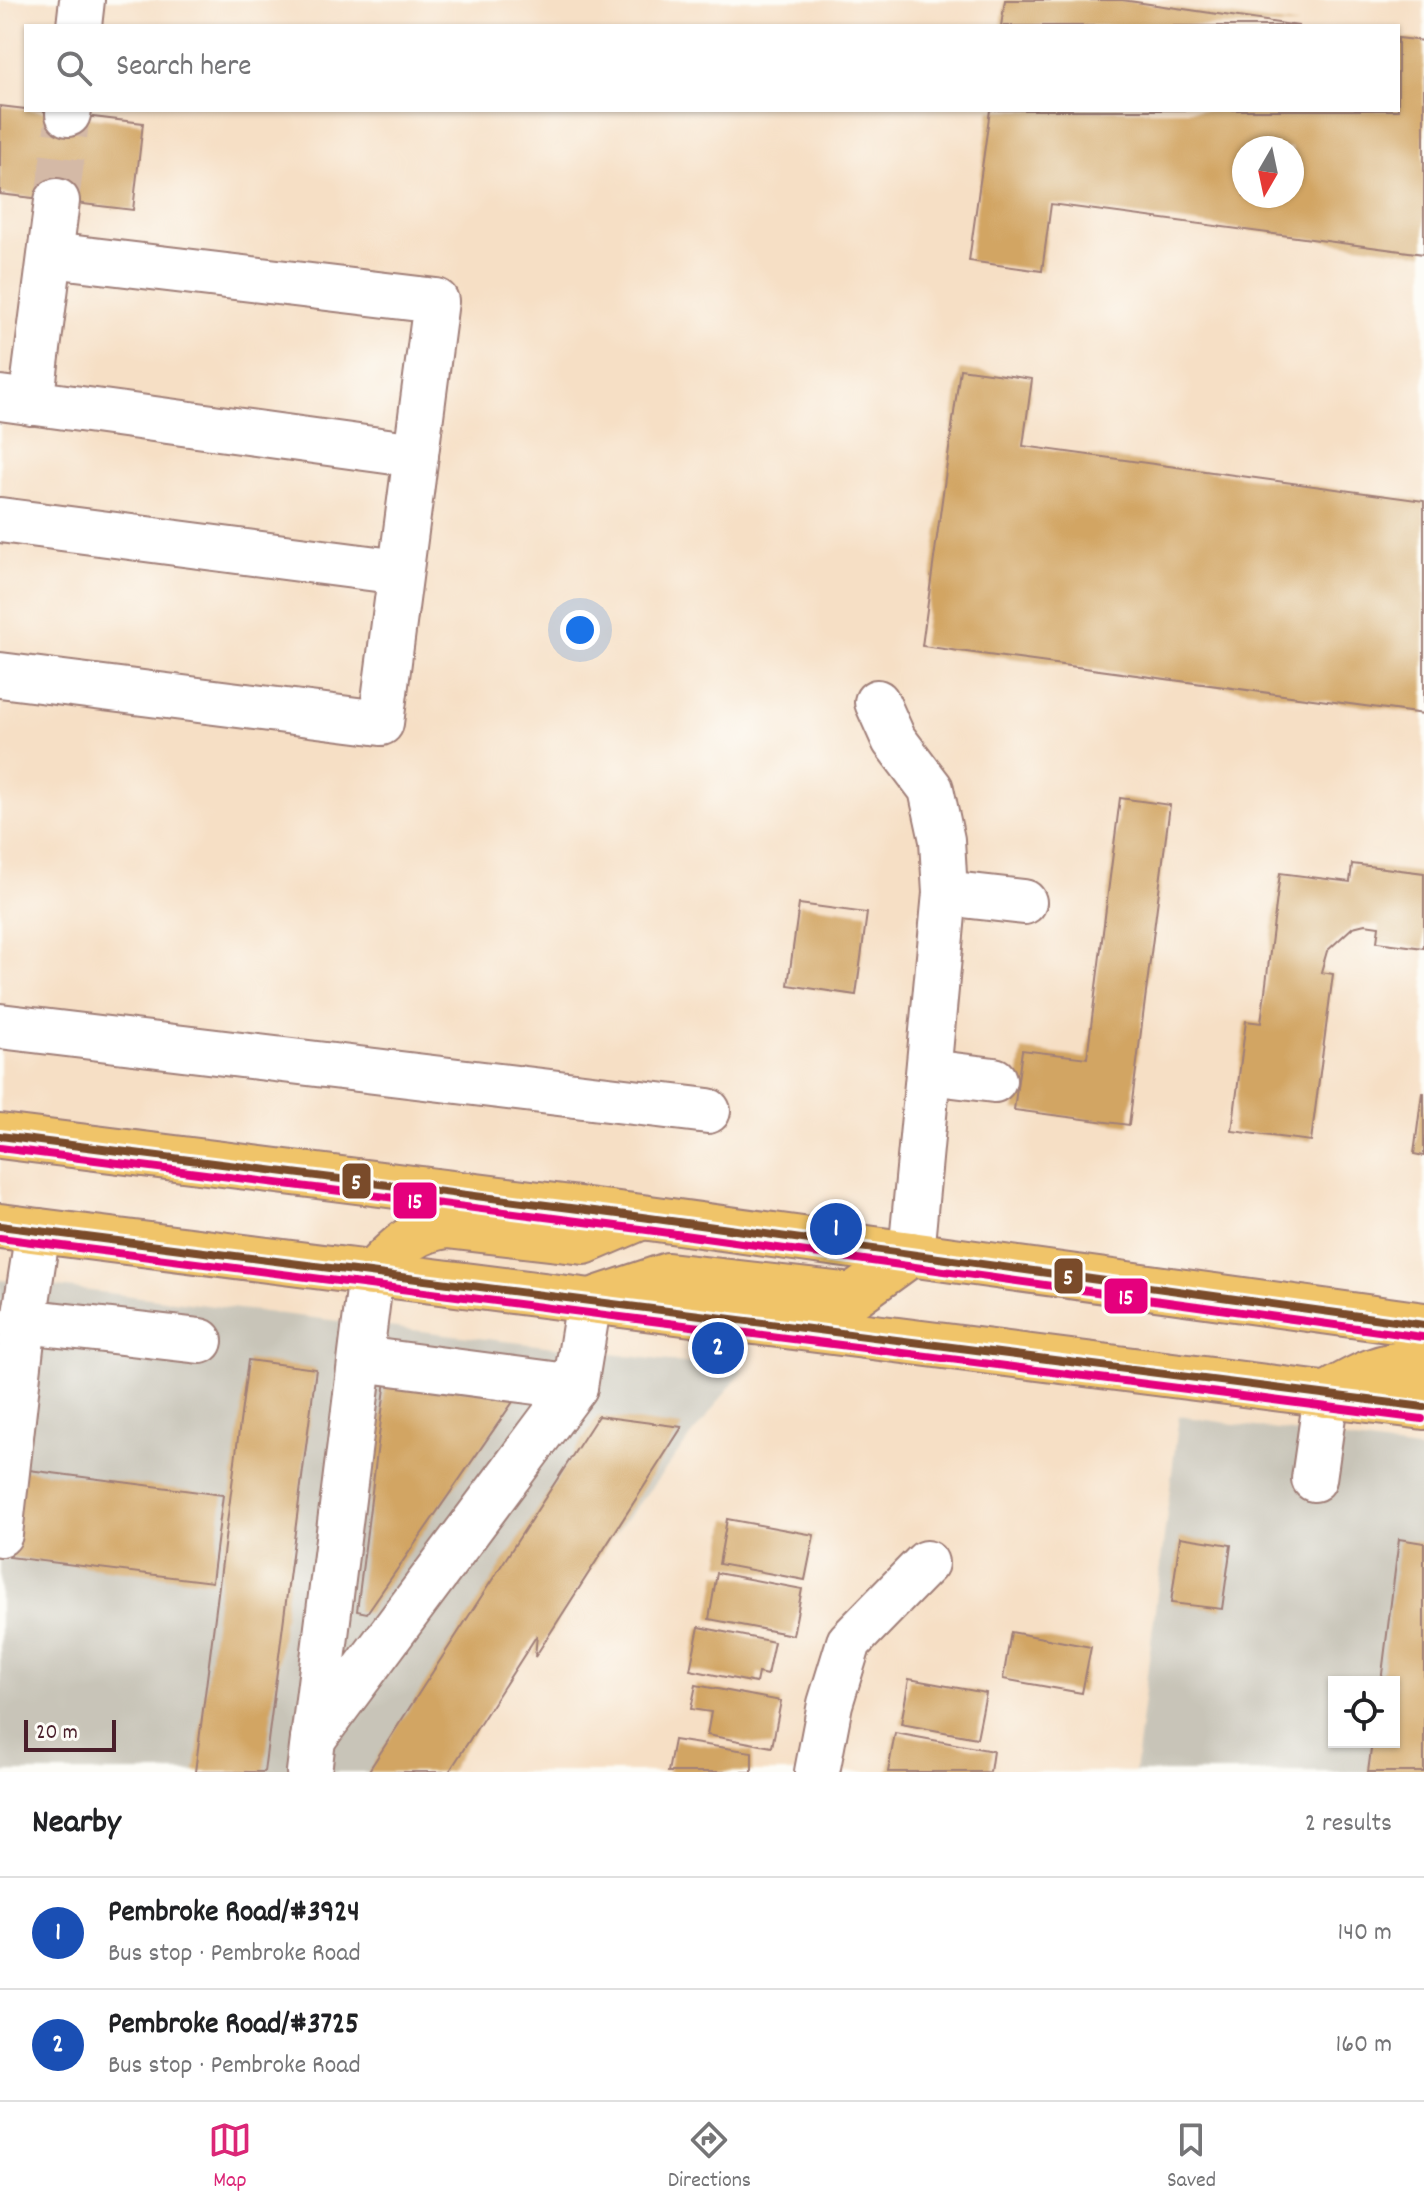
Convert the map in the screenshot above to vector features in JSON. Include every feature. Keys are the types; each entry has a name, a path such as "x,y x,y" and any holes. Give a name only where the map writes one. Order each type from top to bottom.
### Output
{"main road":[{"path":"0,1136 642,1217 1424,1325"},
{"path":"371,1274 411,1236 428,1228 447,1226 584,1242 642,1217"},
{"path":"19,1229 1424,1407"},
{"path":"589,1301 668,1275 853,1296 911,1254"},
{"path":"1326,1395 1384,1365 1424,1364"}],"street":[{"path":"79,24 82,0"},
{"path":"57,201 51,255 16,400 416,455"},
{"path":"0,675 381,723 436,301 51,255"},
{"path":"0,520 400,572"},
{"path":"877,702 894,740 931,789 942,840 945,893 911,1254"},
{"path":"945,893 1024,902"},
{"path":"0,1026 708,1111"},
{"path":"929,1072 994,1080"},
{"path":"0,1534 24,1321 19,1229"},
{"path":"311,1756 371,1274"},
{"path":"311,1756 575,1387 589,1301"},
{"path":"24,1321 200,1341"},
{"path":"361,1359 575,1387"},
{"path":"1314,1479 1326,1395"},
{"path":"817,1772 830,1704 849,1642 926,1563"}],"shaded area":[{"path":"0,1280 743,1370 429,1772 0,1772"},
{"path":"1179,1416 1424,1451 1424,1772 1135,1772"}],"building":[{"path":"1005,0 1122,0 1285,24 1001,24"},
{"path":"1400,38 1424,41 1424,254 1051,204 1042,271 969,261 990,112 1400,112"},
{"path":"0,106 24,109 24,112 50,112 143,123 133,210 0,194"},
{"path":"960,369 1032,379 1023,446 1424,501 1424,714 922,646"},
{"path":"1120,798 1170,805 1129,1125 1014,1110 1022,1050 1087,1058"},
{"path":"1352,864 1424,873 1424,948 1377,942 1379,926 1365,924 1353,927 1327,951 1321,972 1333,974 1311,1141 1232,1131 1246,1021 1261,1023 1280,873 1350,882"},
{"path":"799,904 867,913 856,995 788,985"},
{"path":"1424,1093 1424,1156 1414,1154"},
{"path":"248,1360 316,1369 264,1772 195,1772"},
{"path":"386,1380 517,1396 367,1613 357,1611"},
{"path":"598,1416 682,1427 535,1657 537,1635 449,1772 368,1772"},
{"path":"21,1469 223,1495 212,1582 9,1557"},
{"path":"727,1519 814,1535 805,1580 719,1564"},
{"path":"1180,1537 1231,1545 1222,1609 1171,1603"},
{"path":"1399,1539 1424,1543 1424,1772 1368,1772 1371,1748 1400,1748 1400,1676 1382,1676"},
{"path":"717,1573 802,1589 793,1635 709,1619"},
{"path":"699,1627 774,1642 767,1675 758,1673 756,1683 690,1670"},
{"path":"1011,1632 1091,1647 1082,1693 1003,1679"},
{"path":"909,1679 986,1693 977,1738 901,1724"},
{"path":"696,1685 781,1701 772,1747 707,1735 711,1712 691,1709"},
{"path":"895,1733 993,1751 990,1772 888,1772"},
{"path":"674,1740 752,1752 752,1772 668,1772"}],"tunnel":[{"path":"57,201 68,114"}],"transit line":[{"name":"5","path":"0,1136 642,1217 1424,1325"},
{"name":"15","path":"0,1148 640,1229 1422,1337"},
{"name":"5","path":"0,1226 1424,1407"},
{"name":"15","path":"0,1238 1422,1419"}],"place":[{"name":"Pembroke Road/#3924","path":"836,1229"},
{"name":"Pembroke Road/#3725","path":"718,1348"}]}
